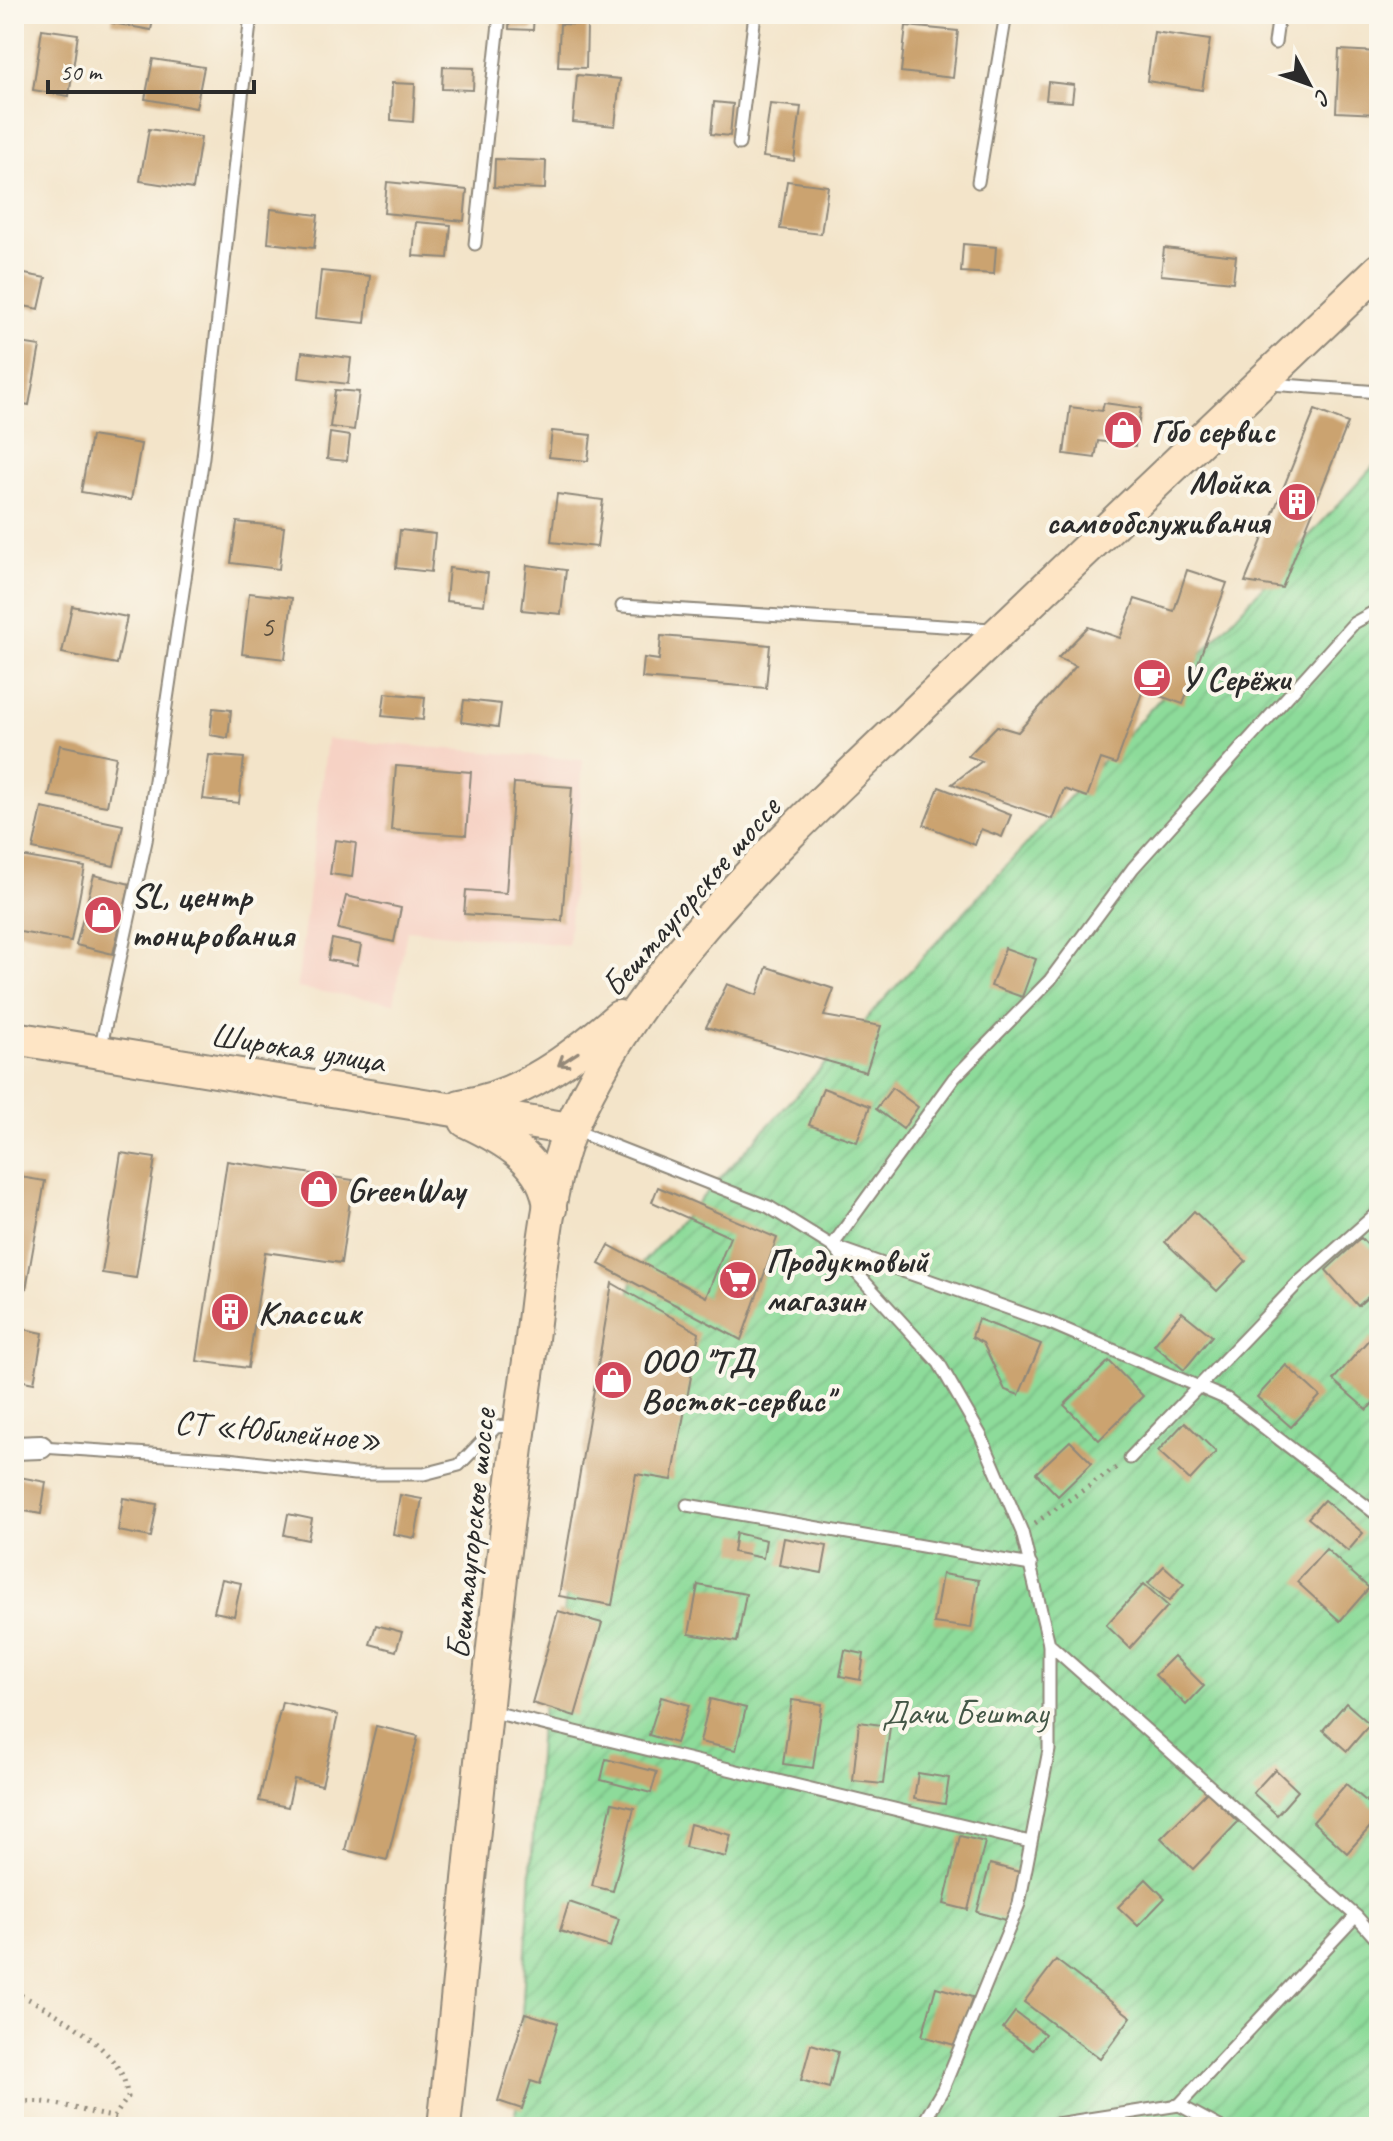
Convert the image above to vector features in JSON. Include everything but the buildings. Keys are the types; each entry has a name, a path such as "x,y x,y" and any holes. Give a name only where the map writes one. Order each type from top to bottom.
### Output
{"main road":[{"name":"Бештаугорское шоссе","path":"444,2127 520,1425 550,1209 570,1129 607,1056 649,991 731,897 1001,630 1379,270"},
{"path":"441,1109 481,1103 516,1090 575,1056 649,991"},
{"name":"Широкая улица","path":"14,1038 570,1129"},
{"path":"441,1109 493,1134 522,1154 544,1178 550,1209"}],"street":[{"name":"СТ «Юбилейное»","path":"14,1448 41,1447"}],"lane":[{"path":"100,1053 146,841 201,473 251,14"},
{"path":"475,244 500,14"},
{"path":"739,144 755,14"},
{"path":"978,182 1006,14"},
{"path":"1275,43 1279,14"},
{"path":"1262,383 1379,392"},
{"path":"622,606 1001,630"},
{"path":"832,1246 954,1078 1050,980 1133,868 1354,623 1379,609"},
{"path":"570,1129 769,1207 832,1246 1050,1323 1202,1387 1227,1399 1379,1516"},
{"path":"1130,1458 1202,1387 1299,1282 1379,1211"},
{"path":"832,1246 939,1363 981,1436 1022,1532 1049,1644 1049,1750 1019,1904 943,2089 922,2126 959,2127"},
{"name":"СТ «Юбилейное»","path":"41,1447 228,1459 354,1474 424,1474 459,1465 496,1427 520,1425"},
{"path":"687,1505 1031,1565"},
{"path":"1049,1644 1356,1916 1379,1942"},
{"path":"489,1711 1030,1842"},
{"path":"1179,2105 1356,1916"},
{"path":"1037,2127 1179,2105 1220,2127"}],"path":[{"path":"1022,1532 1130,1458"},
{"path":"14,1992 62,2018 95,2044 121,2073 128,2097 114,2117 88,2114 34,2098 14,2104"}],"shaded area":[{"path":"327,739 583,760 568,945 407,930 394,1003 297,988"}],"green space":[{"name":"Дачи Бештау","path":"1379,460 1379,2127 515,2127 540,1724 634,1272"}],"place":[{"name":"Гбо cервис","path":"1123,430"},
{"name":"Мойка самообслуживания","path":"1297,502"},
{"name":"У Серёжи","path":"1152,678"},
{"name":"SL, центр тонирования","path":"103,915"},
{"name":"GreenWay","path":"319,1189"},
{"name":"Продуктовый магазин","path":"738,1280"},
{"name":"Классик","path":"230,1312"},
{"name":"ООО \"ТД Восток-сервис\"","path":"613,1380"}]}
